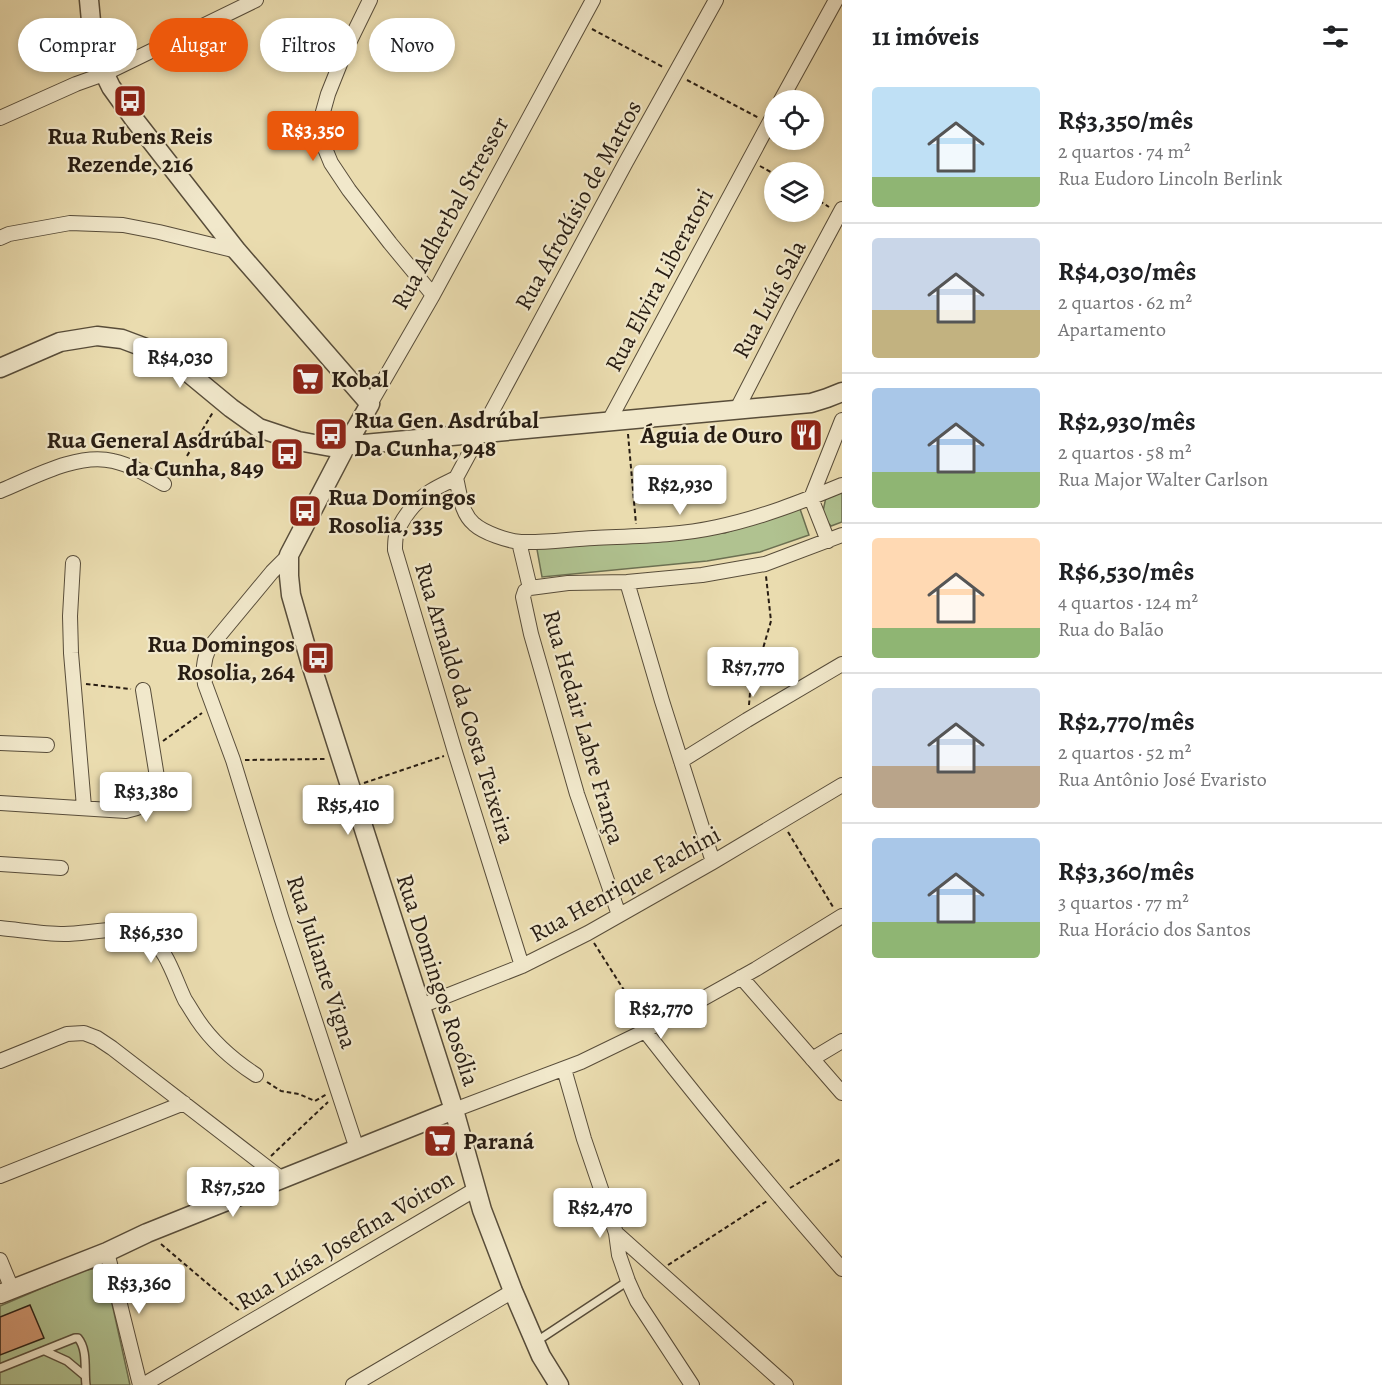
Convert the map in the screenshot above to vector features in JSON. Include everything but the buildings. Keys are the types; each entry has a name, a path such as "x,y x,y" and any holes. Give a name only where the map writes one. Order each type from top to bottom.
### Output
{"street":[{"path":"89,0 97,58 104,74 134,119 237,251 370,404"},
{"path":"0,118 104,74 256,0"},
{"path":"370,0 346,49 328,94 321,119 324,146 331,163 349,190 433,295"},
{"name":"Rua Adherbal Stresser","path":"346,446 433,295 593,0"},
{"name":"Rua Afrodísio de Mattos","path":"456,478 716,0"},
{"path":"786,90 836,0"},
{"name":"Rua Elvira Liberatori","path":"618,420 764,132"},
{"name":"Rua Luís Sala","path":"737,410 841,211"},
{"path":"0,238 9,234 70,223 123,225 237,251"},
{"path":"0,368 60,342 97,336 123,339 154,351 179,365 259,428 298,441 329,446 811,403 842,392"},
{"path":"828,541 811,498 842,420"},
{"name":"Rua Juliante Vigna","path":"346,446 289,555 272,572 209,648 203,671 212,706 233,760 281,917 357,1149"},
{"path":"0,491 83,460 100,459 131,467 164,484"},
{"path":"456,478 465,513 473,524 486,532 519,542 637,536 715,528 783,508 842,485"},
{"name":"Rua Arnaldo da Costa Teixeira","path":"456,478 431,490 411,508 395,538 395,550 522,966"},
{"path":"519,542 530,588 568,583 627,582 702,575 765,564 842,535"},
{"name":"Rua Domingos Rosólia","path":"289,555 293,604 454,1110 482,1210 541,1356 560,1385"},
{"path":"73,563 70,616 73,682 84,807"},
{"path":"627,582 713,862"},
{"name":"Rua Hedair Labre França","path":"530,588 525,591 523,597 531,634 577,794 619,915"},
{"path":"681,761 842,664"},
{"path":"0,803 126,811 141,808 151,801 156,791 158,777 143,690"},
{"path":"0,743 46,745"},
{"name":"Rua Henrique Fachini","path":"421,1006 522,966 588,933 842,785"},
{"path":"0,864 61,868"},
{"path":"0,1260 6,1292 454,1110 564,1069 647,1030 841,917"},
{"path":"0,928 61,934 131,931 146,935 158,944 199,1022 218,1046 256,1075"},
{"path":"741,977 842,1093"},
{"path":"647,1030 708,1112 842,1269"},
{"path":"0,1061 67,1034 84,1033 97,1038 282,1179"},
{"path":"812,1059 842,1041"},
{"path":"564,1069 584,1139 616,1233 619,1255 628,1281 642,1308 692,1385"},
{"path":"0,1176 184,1103"},
{"name":"Rua Luísa Josefina Voiron","path":"141,1385 476,1189"},
{"path":"616,1233 786,1385"},
{"path":"107,1252 141,1385"},
{"path":"353,1385 513,1291"}],"lane":[{"path":"535,1342 628,1281"},
{"path":"0,1368 78,1338 82,1341 85,1356 86,1385"},
{"path":"45,1351 67,1361 85,1376"}],"path":[{"path":"749,160 764,168"},
{"path":"824,202 841,211"},
{"path":"187,456 214,410"},
{"path":"618,420 637,536"},
{"path":"747,720 750,693 771,621 765,564"},
{"path":"73,682 143,690"},
{"path":"154,748 212,706"},
{"path":"351,788 455,752"},
{"path":"233,760 333,759"},
{"path":"782,821 841,917"},
{"path":"588,933 647,1030"},
{"path":"256,1075 281,1091 299,1094 315,1101 338,1090"},
{"path":"262,1164 338,1090"},
{"path":"659,1271 777,1195 842,1158"},
{"path":"147,1233 252,1321"}],"green space":[{"path":"842,490 842,522 831,526 822,516 826,497"},
{"path":"799,506 809,535 760,552 707,561 542,577 536,544 725,533"},
{"path":"97,1268 105,1272 130,1385 0,1385 0,1306 82,1271"}],"place":[{"name":"Rua Rubens Reis Rezende, 216","path":"130,101"},
{"name":"Kobal","path":"308,379"},
{"name":"Rua Gen. Asdrúbal Da Cunha, 948","path":"331,434"},
{"name":"Águia de Ouro","path":"806,435"},
{"name":"Rua General Asdrúbal da Cunha, 849","path":"287,454"},
{"name":"Rua Domingos Rosolia, 335","path":"305,511"},
{"name":"Rua Domingos Rosolia, 264","path":"318,658"},
{"name":"Paraná","path":"440,1141"}]}
